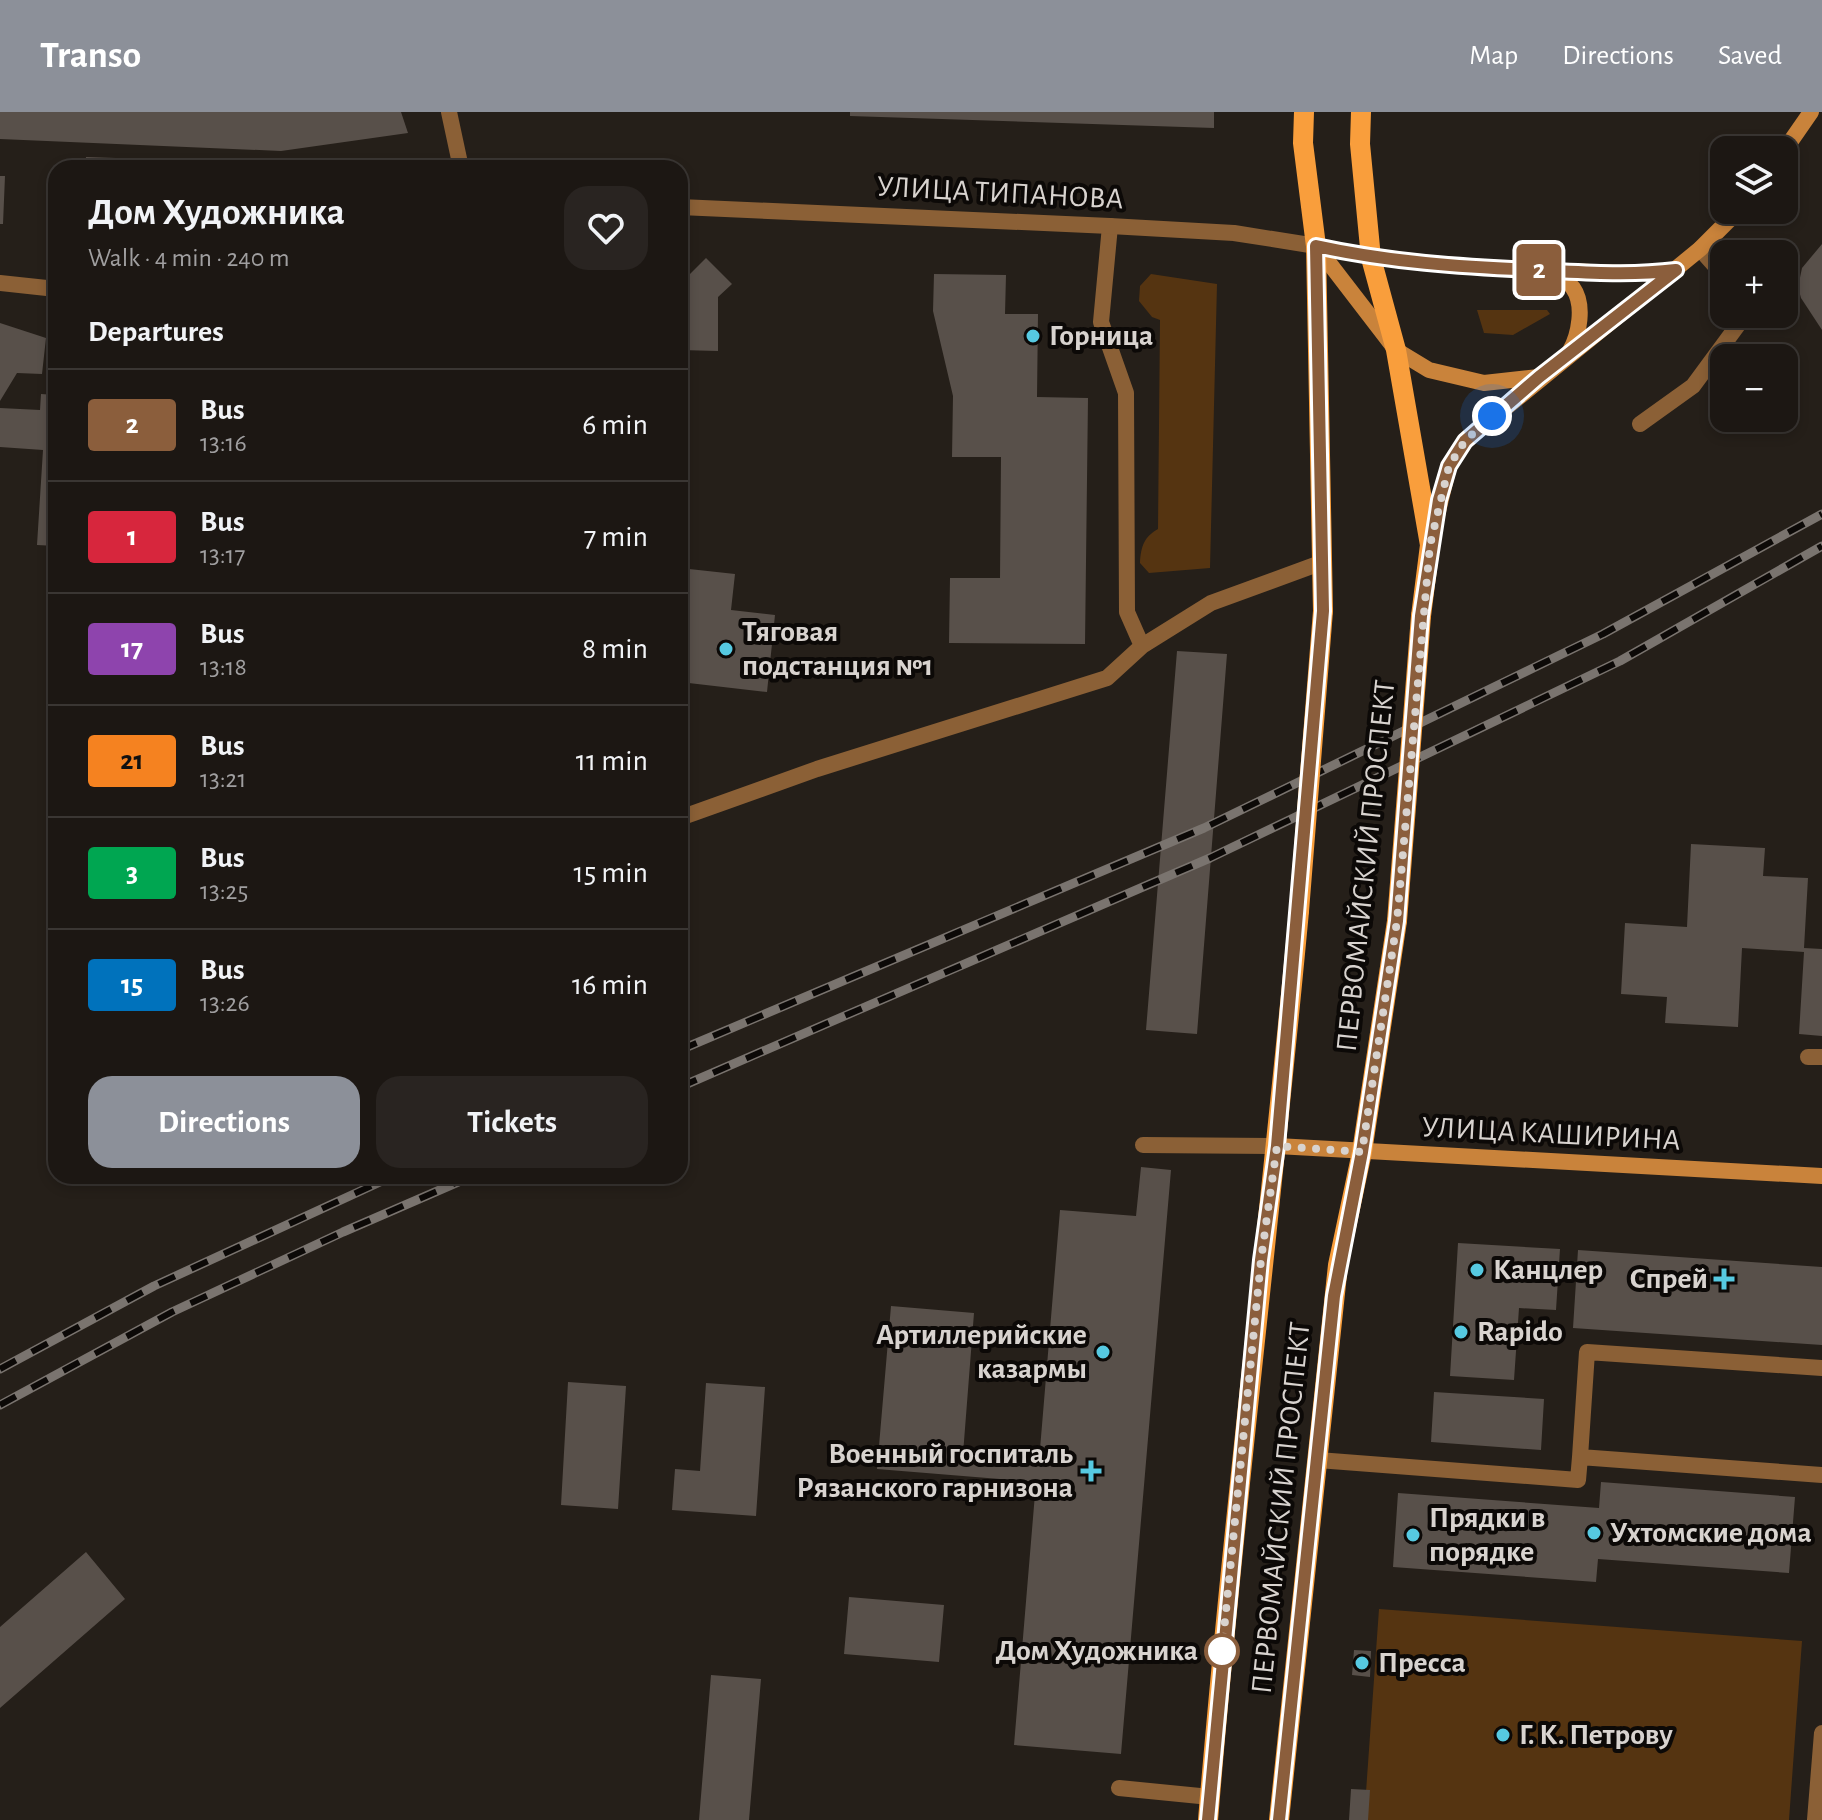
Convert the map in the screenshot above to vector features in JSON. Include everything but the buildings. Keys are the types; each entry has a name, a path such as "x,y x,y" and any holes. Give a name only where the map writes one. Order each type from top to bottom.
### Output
{"main road":[{"name":"ПЕРВОМАЙСКИЙ ПРОСПЕКТ","path":"1208,1820 1261,1260 1277,1146 1323,611 1316,246 1303,143 1304,112"},
{"name":"ПЕРВОМАЙСКИЙ ПРОСПЕКТ","path":"1279,1820 1338,1265 1362,1152 1397,921 1421,616 1430,545 1396,350 1371,258 1360,144 1361,112"},
{"path":"1794,136 1811,112"},
{"path":"1430,545 1439,500 1457,454 1474,433 1539,377 1565,360 1676,270 1725,224"},
{"path":"1316,246 1371,258 1456,267 1628,276 1676,270"},
{"path":"1316,246 1396,350 1429,370 1484,383 1539,377"},
{"path":"1552,271 1574,289 1579,309 1579,335 1565,360"},
{"name":"УЛИЦА КАШИРИНА","path":"1277,1146 1822,1176"}],"street":[{"path":"449,112 459,160"},
{"name":"УЛИЦА ТИПАНОВА","path":"688,207 1234,233 1316,246"},
{"path":"1110,226 1101,322 1126,393 1127,612 1142,646"},
{"path":"1700,249 1710,260"},
{"path":"0,283 48,288"},
{"path":"1640,424 1693,386 1736,328"},
{"path":"688,815 817,769 1107,678 1142,646 1211,603 1323,562"},
{"path":"1143,1145 1277,1146"},
{"path":"1318,1460 1578,1480 1587,1352 1822,1368"},
{"path":"1580,1457 1822,1475"},
{"path":"1815,1820 1822,1733"},
{"path":"1119,1788 1210,1797"}],"shaded area":[{"path":"1151,274 1217,284 1210,568 1149,573 1140,563 1144,543 1158,529 1160,320 1152,317 1139,301 1140,286"},
{"path":"1477,310 1547,310 1550,314 1513,335 1484,333"},
{"path":"1379,1609 1802,1641 1789,1820 1364,1820"}],"railway":[{"path":"688,1047 1204,828 1603,634 1822,514"},
{"path":"688,1084 1210,858 1620,661 1822,546"},
{"path":"0,1369 154,1286 376,1184"},
{"path":"0,1405 172,1312 454,1184"}],"bus line":[{"name":"2","path":"1208,1820 1261,1260 1277,1146 1323,611 1316,246 1371,258 1456,267 1628,276 1676,270 1565,360 1539,377 1465,441 1449,466 1439,500 1421,616 1397,921 1362,1152 1338,1265 1279,1820"}],"place":[{"name":"Горница","path":"1033,336"},
{"name":"Тяговая подстанция №1","path":"726,649"},
{"name":"Канцлер","path":"1477,1270"},
{"name":"Спрей","path":"1724,1279"},
{"name":"Rapido","path":"1461,1332"},
{"name":"Артиллерийские казармы","path":"1103,1352"},
{"name":"Военный госпиталь Рязанского гарнизона","path":"1091,1471"},
{"name":"Ухтомские дома","path":"1594,1533"},
{"name":"Прядки в порядке","path":"1413,1535"},
{"name":"Дом Художника","path":"1222,1651"},
{"name":"Пресса","path":"1362,1663"},
{"name":"Г. К. Петрову","path":"1503,1735"}],"route":[{"path":"1222,1651 1261,1260 1277,1146 1362,1152 1397,921 1421,616 1430,545 1449,466 1465,441 1492,416"}]}
